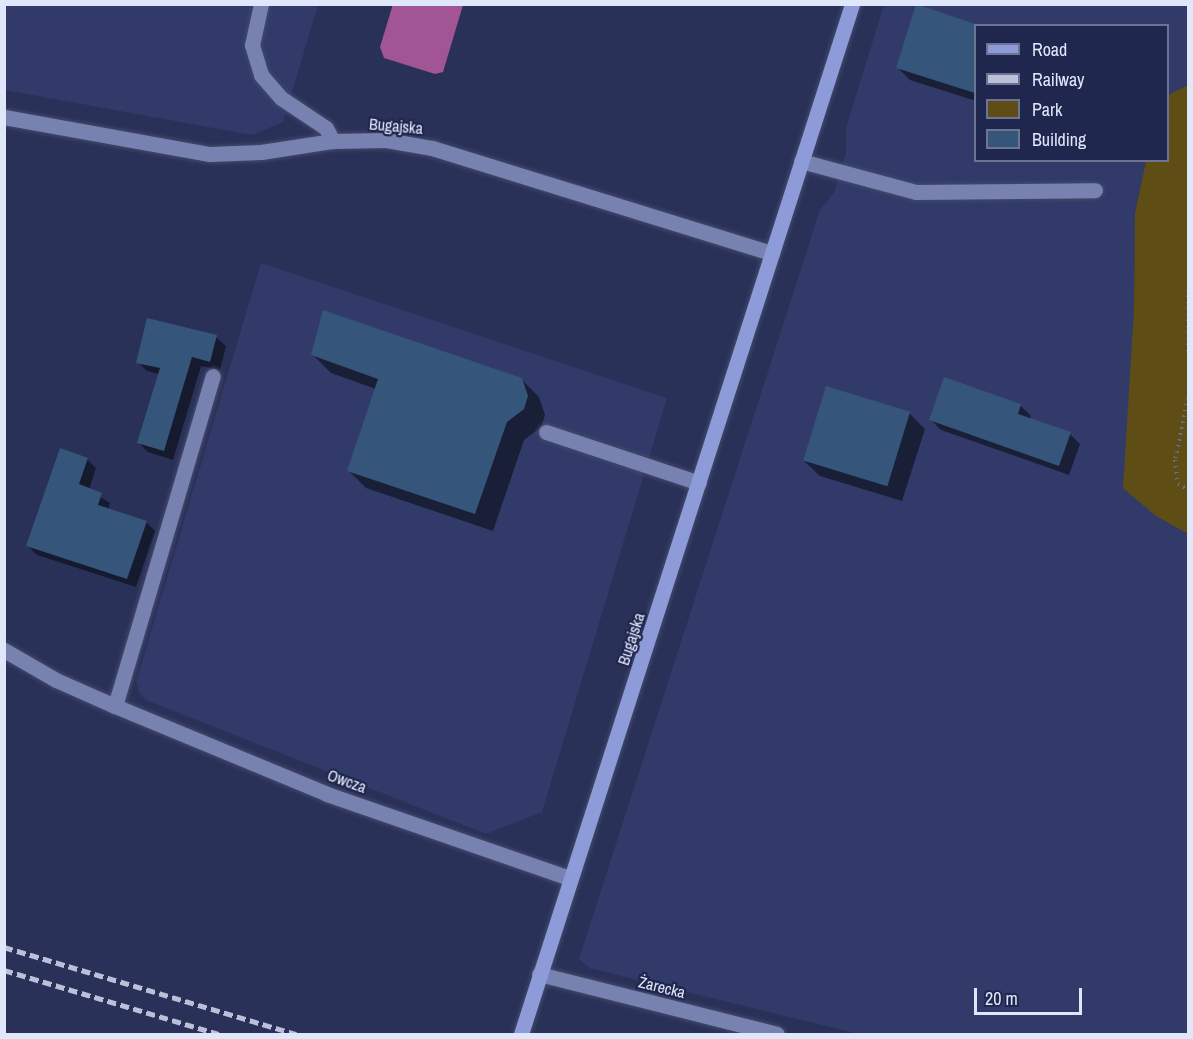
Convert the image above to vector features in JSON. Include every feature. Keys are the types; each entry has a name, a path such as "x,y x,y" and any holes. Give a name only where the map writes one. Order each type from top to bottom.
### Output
{"main road":[{"name":"Bugajska","path":"521,1035 852,4"}],"street":[{"path":"261,4 252,45 261,75 281,98 326,128 333,141"},
{"name":"Bugajska","path":"4,117 210,154 261,152 333,141 387,140 432,148 772,253"},
{"path":"801,161 916,192 1095,190"},
{"path":"115,706 213,376"},
{"path":"546,432 699,483"},
{"name":"Owcza","path":"4,651 56,680 327,794 570,878"},
{"name":"Żarecka","path":"539,974 777,1035"}],"path":[{"path":"1188,290 1188,355"},
{"path":"1188,398 1175,460 1178,484 1188,489"}],"shaded area":[{"path":"393,4 463,5 443,72 435,74 384,58 380,47"},
{"path":"4,5 318,5 283,122 252,135 5,90"},
{"path":"884,5 1188,5 1188,85 1169,94 1169,24 974,24 974,162 1146,162 1135,213 1134,309 1156,516 1188,534 1188,1034 859,1034 590,968 579,959 820,210 834,193 846,153 846,128"},
{"path":"261,263 667,398 542,812 486,834 146,700 139,692 136,682"}],"green space":[{"path":"1188,85 1188,534 1156,516 1123,488 1134,309 1135,213 1146,162 1169,162 1169,94"}],"building":[{"path":"916,4 975,24 974,93 896,68"},
{"path":"323,310 522,378 528,396 524,409 507,422 475,514 347,471 378,379 311,355"},
{"path":"147,318 217,335 210,362 192,357 164,451 137,443 160,368 136,363"},
{"path":"944,377 1021,404 1018,414 1071,432 1059,466 929,420"},
{"path":"826,386 910,412 887,486 803,461"},
{"path":"60,448 88,458 79,484 102,493 98,505 147,521 127,579 26,546"}],"railway":[{"path":"4,947 296,1034"},
{"path":"4,970 219,1034"}]}
